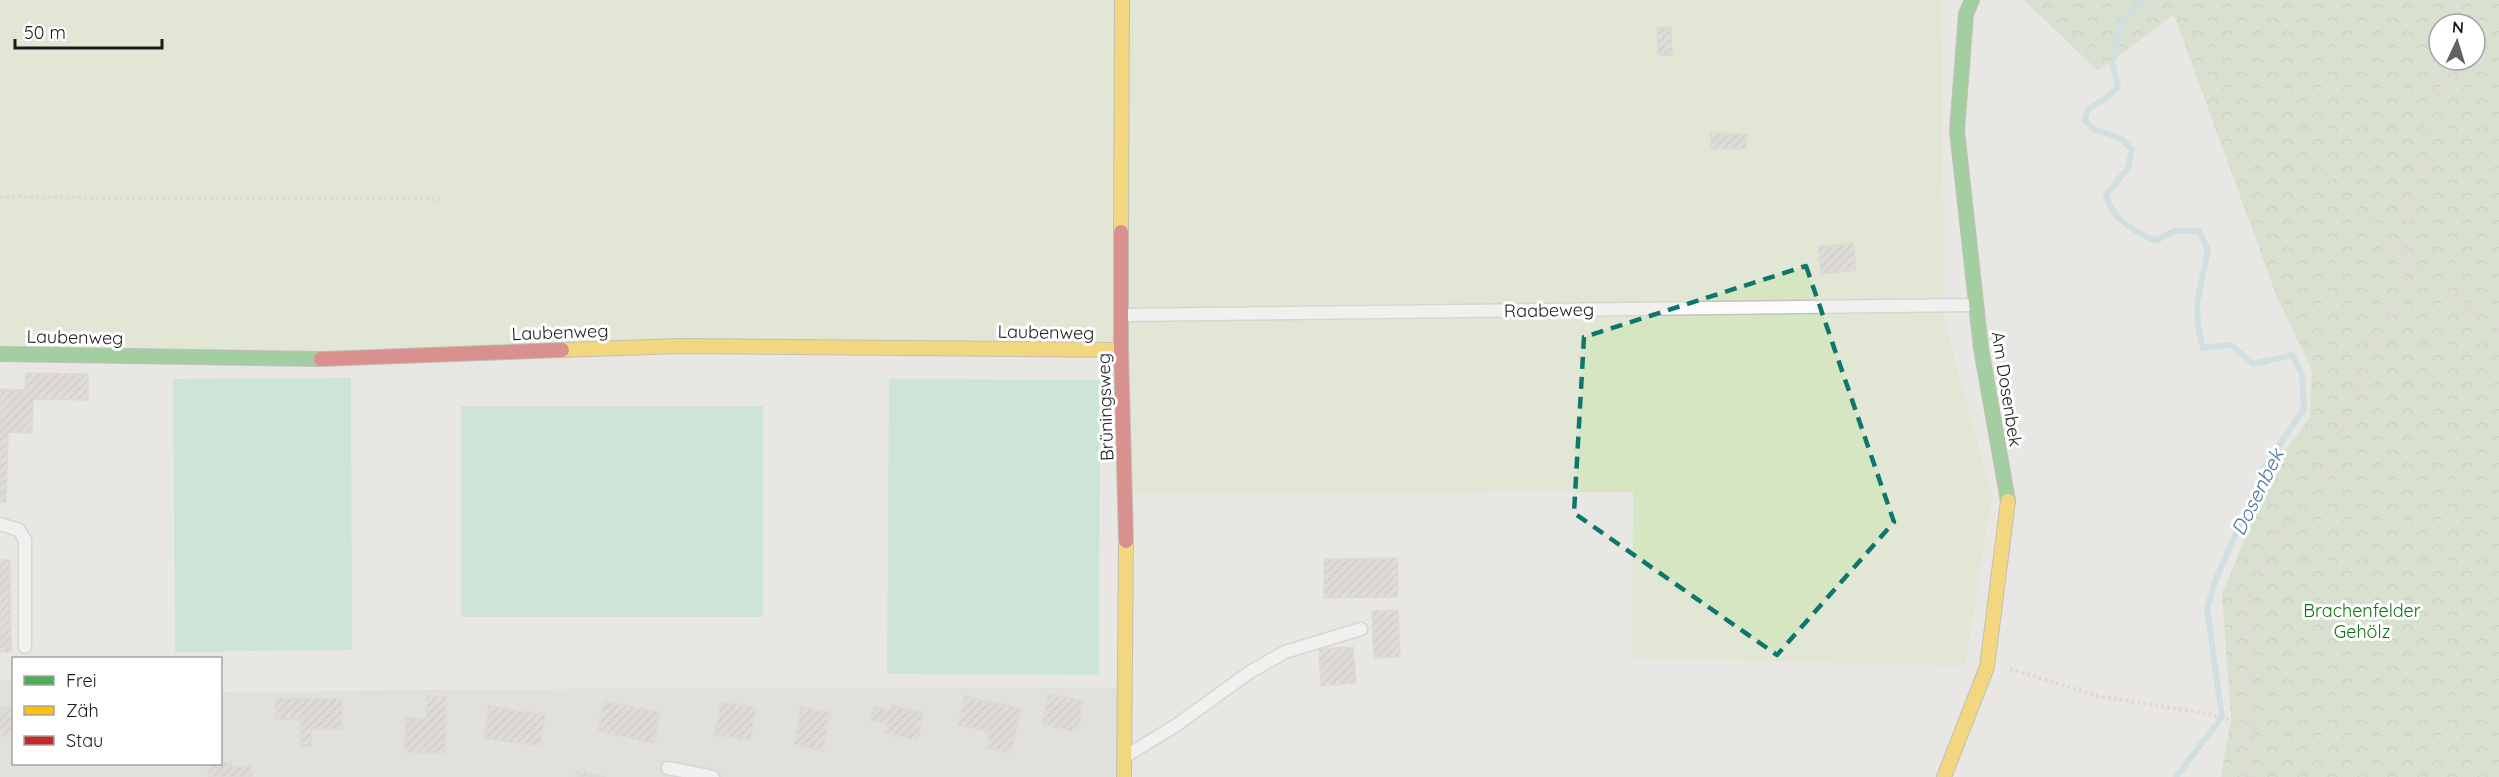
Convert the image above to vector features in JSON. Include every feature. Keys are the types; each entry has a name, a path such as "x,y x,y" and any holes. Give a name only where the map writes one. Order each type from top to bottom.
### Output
{"street":[{"name":"Brüningsweg","path":"1122,0 1121,350 1126,494 1124,777"},
{"name":"Am Dosenbek","path":"1944,777 1987,667 2008,498 1981,348 1957,131 1966,14 1972,0"},
{"name":"Laubenweg","path":"0,354 317,359 681,346 1121,350"}],"lane":[{"name":"Raabeweg","path":"1121,315 1977,305"},
{"path":"0,524 19,530 25,540 25,647"},
{"path":"1125,756 1175,726 1250,672 1285,652 1360,629"},
{"path":"668,768 712,777"}],"path":[{"path":"2250,777 2254,724 2250,595 2269,544 2323,483 2375,336 2404,293 2402,255 2428,117 2450,72"},
{"path":"2306,154 2402,255 2499,331"},
{"path":"0,197 443,199"},
{"path":"1987,667 2017,669 2098,696 2209,714 2231,721 2254,724"}],"highlighted area":[{"path":"1806,266 1894,522 1777,655 1574,513 1584,337"}],"shaded area":[{"path":"0,680 12,680 12,765 222,765 222,692 657,688 1124,688 1124,777 0,777"}],"green space":[{"path":"0,0 1941,0 1944,319 1992,496 1965,666 1632,658 1633,492 1126,494 1121,351 0,354"},
{"name":"Brachenfelder Gehölz","path":"2024,0 2499,0 2499,777 2221,777 2231,719 2222,594 2276,463 2310,417 2312,370 2278,300 2174,15 2098,71"},
{"path":"351,378 352,650 175,652 173,379"},
{"path":"889,379 1100,380 1099,675 887,674"},
{"path":"461,406 763,406 763,617 461,617"}],"building":[{"path":"1671,27 1672,55 1658,56 1657,28"},
{"path":"1711,133 1747,134 1746,149 1711,149"},
{"path":"1853,243 1856,270 1821,274 1818,247"},
{"path":"26,373 88,374 88,400 33,399 32,433 8,432 6,502 0,502 0,389 25,390"},
{"path":"1398,558 1398,597 1324,598 1324,559"},
{"path":"0,560 10,560 11,652 0,652"},
{"path":"1398,610 1400,657 1374,658 1372,611"},
{"path":"1353,647 1356,683 1321,686 1319,649"},
{"path":"1049,694 1083,701 1077,732 1042,724"},
{"path":"427,696 446,697 445,753 405,752 406,718 427,718"},
{"path":"965,696 1021,709 1011,753 986,748 990,732 958,725"},
{"path":"276,699 342,699 342,729 311,729 311,746 301,746 301,719 275,719"},
{"path":"604,701 660,713 654,743 598,731"},
{"path":"721,702 756,708 750,741 715,735"},
{"path":"892,705 923,713 917,740 885,733 887,724 871,720 874,707 891,711"},
{"path":"489,706 545,715 540,746 484,738"},
{"path":"801,707 830,712 823,751 794,745"},
{"path":"0,708 12,708 12,735 0,736"},
{"path":"231,762 232,768 250,765 252,777 209,777 207,766"},
{"path":"577,771 606,777 576,777"}],"waterway":[{"name":"Dosenbek","path":"2146,0 2122,21 2112,62 2118,87 2088,109 2085,120 2093,129 2120,138 2132,149 2128,168 2106,195 2109,204 2124,223 2155,241 2174,231 2199,231 2208,250 2197,303 2198,326 2203,348 2231,345 2253,364 2292,355 2302,374 2304,409 2268,461 2216,579 2207,608 2222,717 2176,777"}],"traffic: fast":[{"path":"1972,0 1966,14 1957,131 1981,348 2008,501"},
{"path":"0,354 321,359"}],"traffic: slow":[{"path":"1121,232 1122,0"},
{"path":"562,350 681,346 1121,350"},
{"path":"1944,777 1987,667 2008,501"},
{"path":"1124,777 1126,541"}],"traffic: jam":[{"path":"1121,232 1121,350 1126,541"},
{"path":"321,359 562,350"}]}
